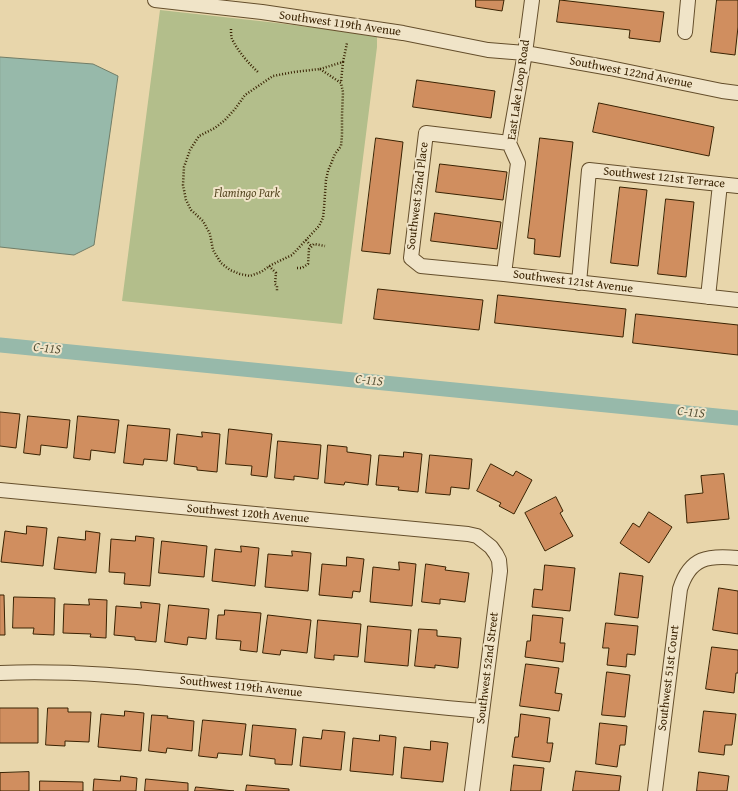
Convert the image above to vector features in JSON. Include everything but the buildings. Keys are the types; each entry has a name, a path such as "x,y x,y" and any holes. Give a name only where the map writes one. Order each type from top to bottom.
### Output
{"street":[{"name":"Southwest 119th Avenue","path":"155,0 262,12 426,37 488,50 525,53"},
{"name":"East Lake Loop Road","path":"504,274 518,163 510,143 532,0"},
{"path":"685,32 688,0"},
{"name":"Southwest 122nd Avenue","path":"525,53 738,93"},
{"name":"Southwest 52nd Place","path":"411,258 426,134 510,143"},
{"name":"Southwest 121st Terrace","path":"579,282 589,170 738,186"},
{"path":"708,297 720,184"},
{"name":"Southwest 121st Avenue","path":"411,258 421,266 738,300"},
{"name":"Southwest 120th Avenue","path":"0,490 468,534 477,536 491,547"},
{"name":"Southwest 52nd Street","path":"472,791 500,571 499,560 491,547"},
{"name":"Southwest 51st Court","path":"655,791 682,581 691,568 707,558 738,558"},
{"name":"Southwest 119th Avenue","path":"0,673 76,673 122,676 482,711"}],"path":[{"path":"231,29 231,38 242,54 258,72"},
{"path":"343,62 320,69 273,76 244,95 235,109 225,120 215,128 199,136 190,150 184,167 183,185 186,200 191,210 207,227 213,250 221,263 235,272 250,276 261,272 269,266 292,255 319,226 323,218 328,171 335,154 341,146 341,83 347,43"},
{"path":"320,69 341,83"},
{"path":"306,240 311,246"},
{"path":"311,246 314,244 325,246"},
{"path":"297,268 302,268 308,264 309,249 311,246"},
{"path":"269,266 276,273 275,284 278,286 277,291"}],"green space":[{"name":"Flamingo Park","path":"160,10 296,25 377,37 377,47 342,324 122,301"}],"shaded area":[{"path":"0,57 93,64 118,76 94,245 74,255 0,247"}],"waterway":[{"name":"C-11S","path":"0,345 738,418"}]}
